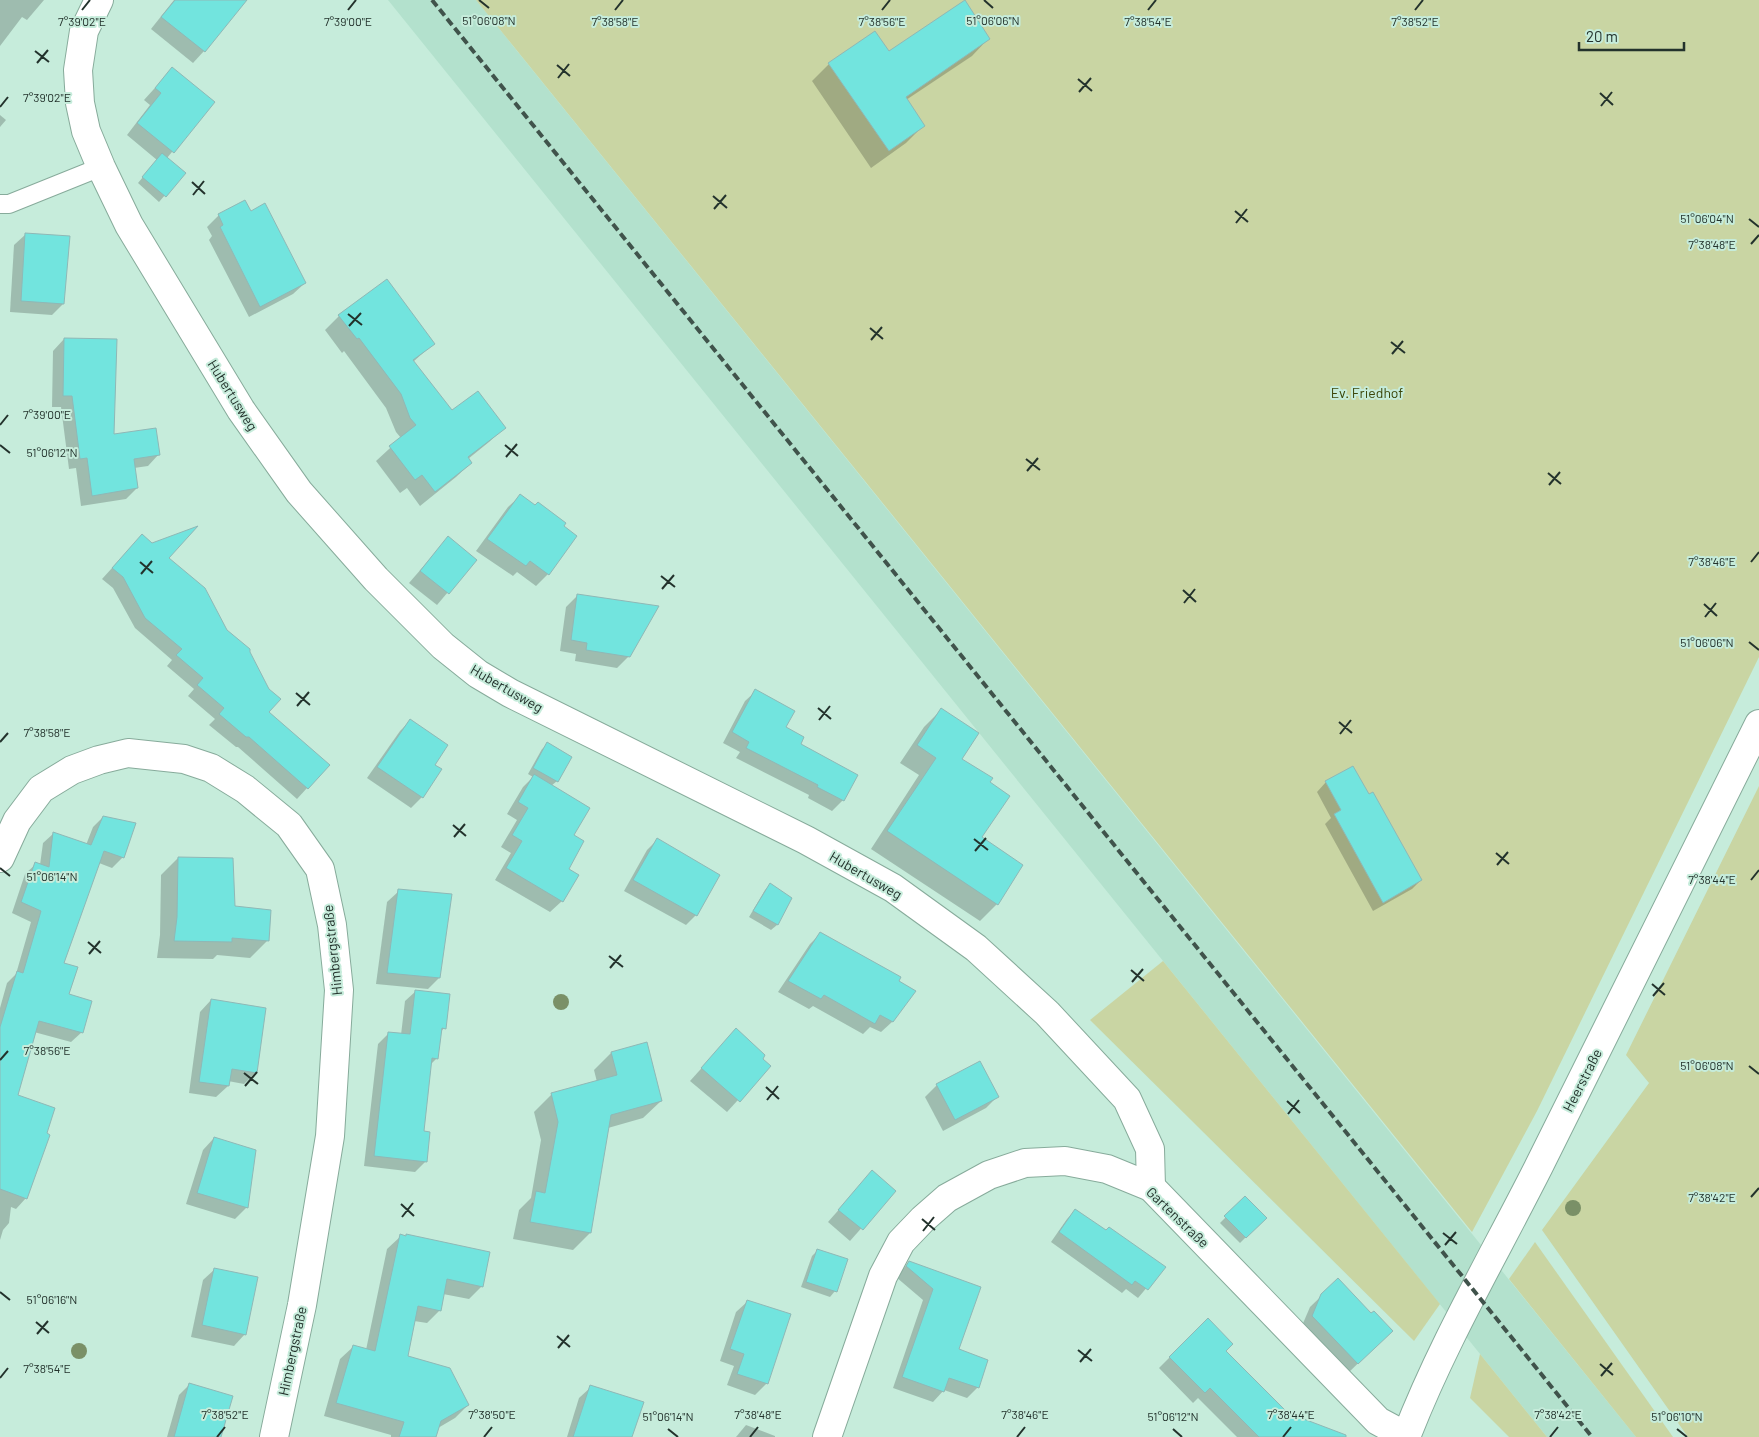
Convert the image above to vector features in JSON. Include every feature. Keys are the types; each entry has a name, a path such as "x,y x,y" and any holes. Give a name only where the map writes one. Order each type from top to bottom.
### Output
{"street":[{"name":"Hubertusweg","path":"99,0 84,31 78,70 80,103 86,131 101,167 129,225 241,410 299,492 376,579 443,646 478,674 510,693 806,840 893,888 976,948 1047,1013 1127,1099 1150,1149 1150,1187"},
{"name":"Heerstraße","path":"1406,1436 1457,1326 1616,1013 1759,724"},
{"name":"Himbergstraße","path":"0,858 17,821 41,789 72,770 99,760 128,753 184,759 211,768 245,789 290,826 320,869 332,925 339,990 330,1136 302,1305 274,1437"},
{"name":"Gartenstraße","path":"827,1437 883,1276 902,1242 923,1219 947,1198 989,1175 1025,1163 1065,1161 1108,1169 1150,1187 1378,1421 1406,1436"}],"lane":[{"path":"0,204 9,204 101,167"}],"shaded area":[{"path":"388,0 476,0 1636,1437 1547,1437"}],"green space":[{"name":"Ev. Friedhof","path":"476,0 1759,0 1759,657 1537,1111 1472,1232"},
{"path":"1759,786 1759,1437 1688,1437 1542,1230 1649,1083 1626,1055"},
{"path":"1163,961 1440,1304 1414,1341 1090,1020"},
{"path":"1535,1242 1673,1437 1636,1437 1509,1279"},
{"path":"1480,1354 1547,1437 1509,1437 1470,1398"}],"building":[{"path":"175,0 247,0 205,52 161,17"},
{"path":"965,0 990,39 906,97 925,126 889,151 828,63 875,31 889,51"},
{"path":"172,67 215,102 174,153 137,123 161,93 155,88"},
{"path":"162,153 186,173 166,197 142,177"},
{"path":"245,200 251,211 265,203 306,283 260,307 220,227 223,225 218,214"},
{"path":"25,233 70,236 64,304 21,301"},
{"path":"387,279 435,344 413,360 452,410 478,391 506,428 468,457 472,463 435,492 422,475 415,480 389,446 416,425 410,418 401,394 359,338 357,339 338,315"},
{"path":"64,338 117,339 114,434 156,428 160,455 134,459 138,488 92,496 87,458 80,459 72,396 63,396"},
{"path":"520,494 535,505 538,502 566,523 564,526 577,536 549,575 530,561 526,566 487,539"},
{"path":"198,526 169,558 205,588 227,630 250,649 269,689 281,699 269,712 330,765 308,789 249,737 246,737 219,714 224,708 197,685 203,678 176,655 182,649 145,618 123,577 112,568 142,534 152,543"},
{"path":"448,536 477,560 449,594 420,571"},
{"path":"577,594 659,606 630,657 586,650 587,643 571,640"},
{"path":"755,689 795,711 786,727 804,737 801,744 858,775 844,801 817,787 818,785 746,748 749,742 732,732"},
{"path":"941,708 979,733 962,759 993,778 990,782 1010,796 982,837 1023,865 998,905 887,831 936,758 917,745"},
{"path":"410,719 448,745 435,765 442,769 423,798 377,767"},
{"path":"547,742 572,757 558,782 533,768"},
{"path":"1353,766 1369,794 1373,792 1422,880 1383,903 1334,814 1341,810 1325,781"},
{"path":"534,774 590,808 574,835 584,841 569,869 579,875 563,902 506,868 522,841 512,835 528,808 518,802"},
{"path":"103,816 136,823 124,858 104,851 64,963 78,967 69,994 92,1001 83,1033 39,1021 18,1095 55,1108 47,1133 50,1135 27,1199 0,1189 0,1027 17,971 23,973 41,911 21,902 35,862 49,867 53,832 91,845"},
{"path":"657,838 720,875 697,916 633,880"},
{"path":"178,857 233,858 235,906 271,910 269,941 232,938 232,942 174,941 177,917"},
{"path":"770,883 792,898 778,925 753,911"},
{"path":"398,889 452,894 440,978 387,973"},
{"path":"820,932 901,977 899,981 916,991 893,1022 880,1015 875,1024 824,995 821,999 788,981"},
{"path":"415,990 450,994 446,1029 442,1028 438,1059 432,1058 424,1131 430,1132 427,1162 374,1156 388,1032 410,1034"},
{"path":"211,999 266,1008 257,1073 232,1069 229,1086 199,1082"},
{"path":"736,1028 765,1055 763,1059 771,1066 740,1102 701,1068"},
{"path":"647,1042 662,1101 611,1115 591,1233 530,1222 536,1191 545,1193 558,1122 551,1093 617,1075 611,1052"},
{"path":"980,1061 999,1097 955,1120 936,1084"},
{"path":"214,1137 256,1150 248,1208 197,1193"},
{"path":"872,1170 896,1191 863,1230 838,1210"},
{"path":"1245,1196 1267,1218 1246,1238 1224,1216"},
{"path":"1075,1209 1106,1230 1109,1227 1166,1267 1148,1290 1135,1281 1132,1285 1059,1232"},
{"path":"400,1234 490,1252 483,1287 447,1279 441,1311 418,1306 408,1356 450,1368 469,1405 441,1421 436,1437 399,1437 404,1422 336,1403 353,1345 375,1351"},
{"path":"817,1249 848,1259 837,1292 806,1282"},
{"path":"909,1261 981,1287 959,1349 988,1360 979,1388 949,1378 944,1392 902,1377 933,1289 906,1266"},
{"path":"214,1268 258,1277 246,1335 202,1325"},
{"path":"1338,1278 1371,1313 1374,1311 1393,1331 1358,1364 1312,1316 1321,1294"},
{"path":"747,1300 791,1314 768,1384 737,1374 744,1354 730,1349"},
{"path":"1208,1318 1233,1344 1226,1351 1288,1413 1346,1435 1346,1437 1259,1437 1210,1388 1205,1393 1169,1357"},
{"path":"189,1383 233,1396 221,1437 174,1437"},
{"path":"590,1385 644,1402 632,1437 573,1437"}],"railway":[{"path":"432,0 1592,1437"}]}
